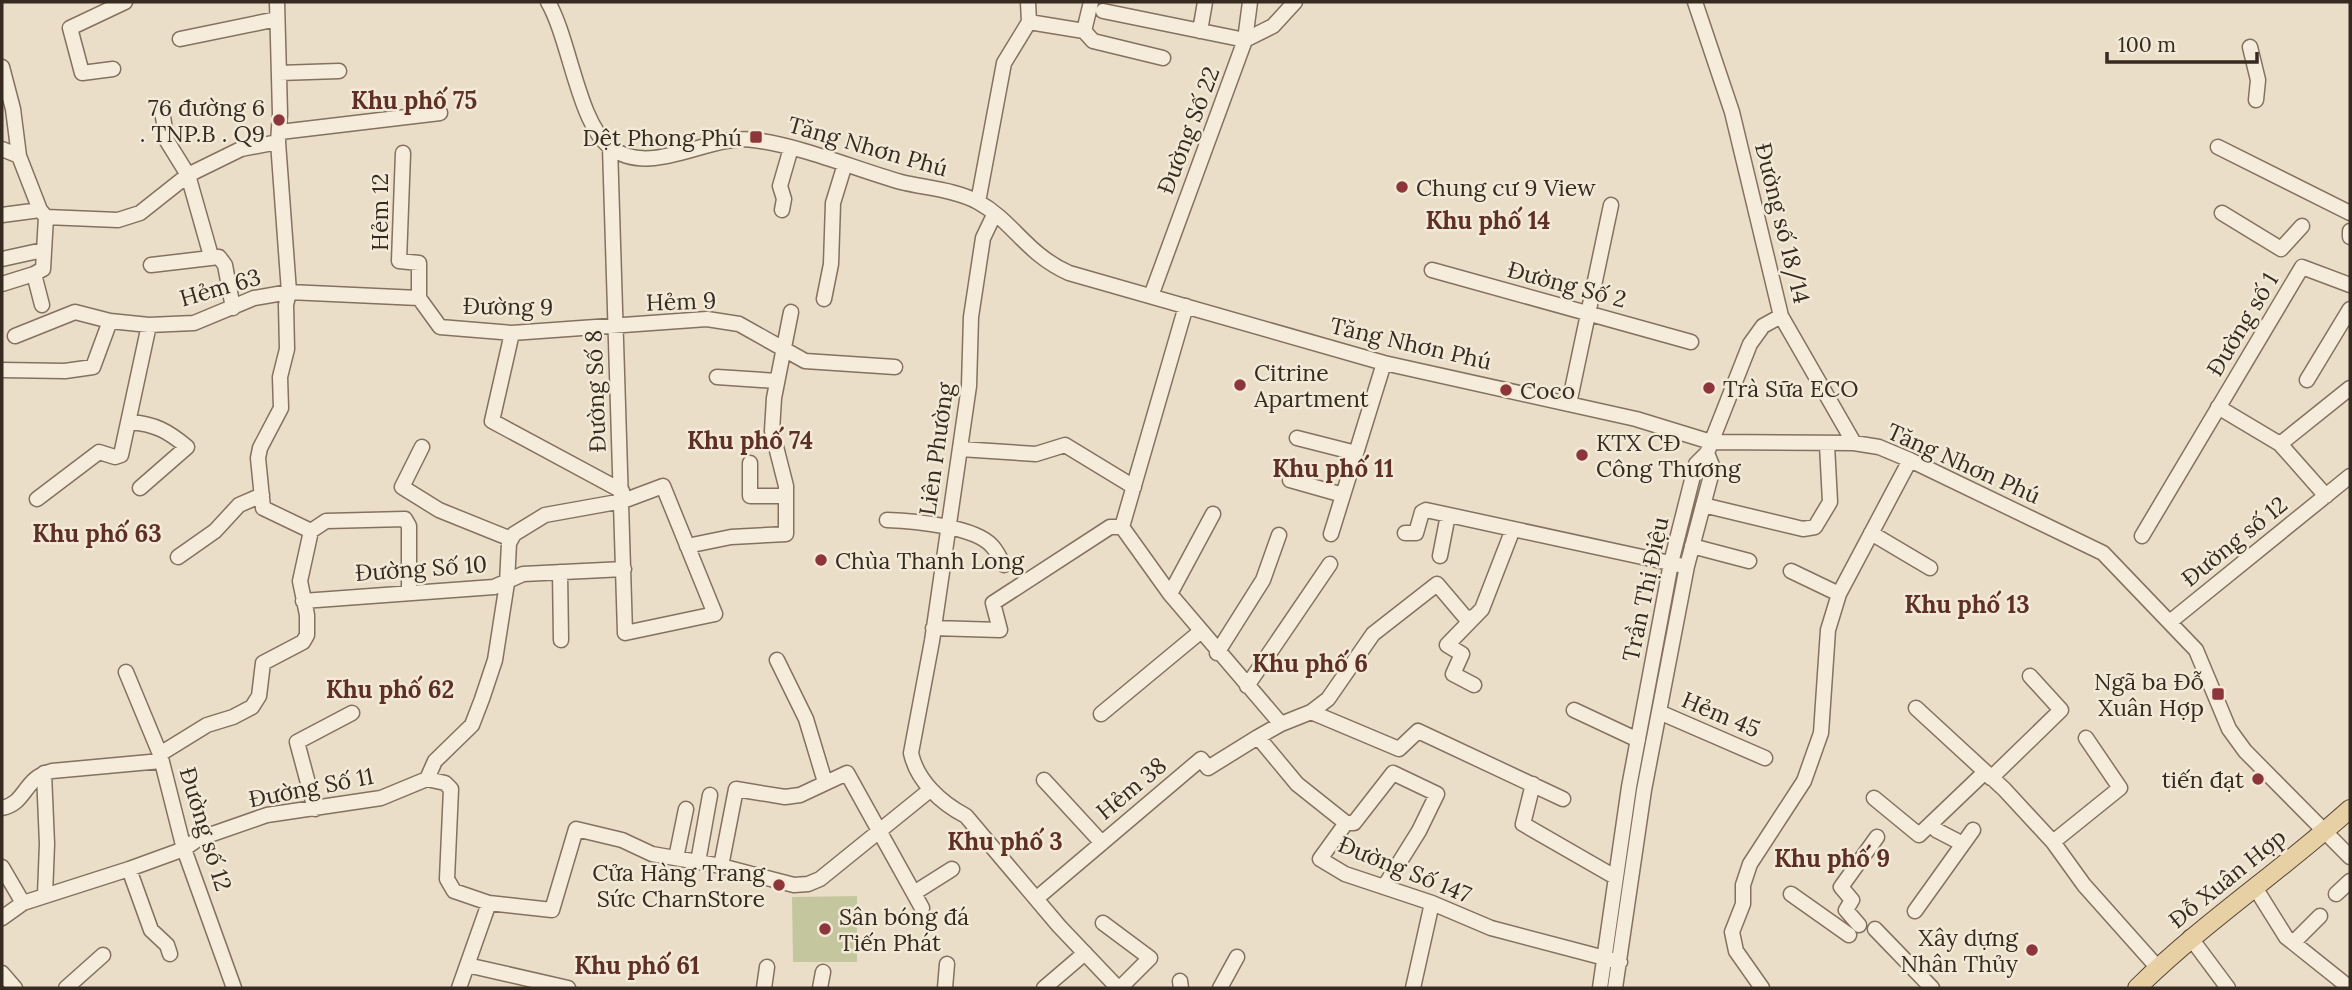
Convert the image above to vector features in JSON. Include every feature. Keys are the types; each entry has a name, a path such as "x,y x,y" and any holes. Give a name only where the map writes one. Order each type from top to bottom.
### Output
{"main road":[{"name":"Đỗ Xuân Hợp","path":"2137,988 2190,937 2256,889 2350,809"}],"street":[{"path":"113,69 82,73 70,28 125,2"},
{"path":"276,2 279,137 289,292 286,305 287,349 280,377 281,408 260,448 258,458 263,508 311,531"},
{"path":"548,2 563,34 586,108 602,139 610,147"},
{"path":"978,202 1004,63 1029,22 1028,2"},
{"path":"1200,31 1205,2"},
{"name":"Đường Số 22","path":"1151,296 1245,40 1250,2"},
{"path":"1084,31 1097,7 1245,40 1273,26 1295,2"},
{"name":"Đường số 18/14","path":"1695,2 1732,112 1781,316 1854,443"},
{"path":"180,39 277,19"},
{"path":"1029,22 1084,31 1093,41 1163,58"},
{"path":"2250,47 2258,80 2256,100"},
{"path":"2,67 13,109 19,156 43,213 43,269 2,284"},
{"path":"279,73 340,71"},
{"path":"162,111 167,141 188,175 211,256"},
{"path":"2,215 43,213 118,220 140,213 188,175 241,149 279,137 440,113"},
{"name":"Tăng Nhơn Phú","path":"610,147 624,154 646,157 678,154 732,139 791,148 978,202 1049,264 1079,277 1384,363 1636,419 1709,447 1854,443 1880,447 2103,553 2196,650 2229,729 2245,751 2350,857"},
{"name":"Đường Số 8","path":"610,147 623,496 625,633 715,614 687,546"},
{"path":"2218,147 2350,213"},
{"path":"782,210 784,199 780,186 791,148"},
{"path":"2,149 19,156"},
{"name":"Hẻm 12","path":"403,153 399,261 419,263 419,298"},
{"path":"824,299 831,264 833,203 845,164"},
{"path":"1569,404 1611,205"},
{"path":"2222,213 2281,249 2302,226"},
{"name":"Liên Phường","path":"994,215 983,238 971,317 970,386 911,753 913,763 930,790 950,808 966,816 1085,953 1119,988"},
{"path":"2350,231 2350,237"},
{"path":"2,259 43,250"},
{"path":"151,265 219,257 225,265 233,308"},
{"name":"Đường số 1","path":"2142,536 2302,267 2350,285"},
{"name":"Đường Số 2","path":"1432,271 1691,342"},
{"path":"34,274 42,305"},
{"path":"289,292 419,298"},
{"name":"Hẻm 63","path":"15,336 75,312 110,321 149,325 194,323 254,298 289,292"},
{"name":"Đường 9","path":"419,298 440,327 512,333 615,327"},
{"path":"1122,527 1186,306"},
{"path":"2307,380 2350,309"},
{"path":"790,312 777,382 772,431 786,496 786,534 732,537 687,546 663,486 545,515 532,520 511,539 495,660 472,725 435,761 427,779 445,783 451,789 447,878 454,891 488,903 552,911 576,830 622,840 652,854 721,866 794,885 808,884 820,879 930,790"},
{"path":"1709,447 1755,334 1781,316"},
{"name":"Hẻm 9","path":"615,327 707,319 738,324 804,361 894,367"},
{"path":"2,370 65,371 93,368 110,321"},
{"path":"37,499 98,453 120,456 130,422 149,325"},
{"path":"512,333 492,421 623,496"},
{"path":"1331,534 1384,363"},
{"path":"717,377 777,382"},
{"path":"2280,444 2350,388"},
{"path":"2218,407 2280,444 2326,496 2350,476"},
{"path":"130,422 151,424 167,430 187,447 140,488"},
{"path":"1297,438 1356,453"},
{"path":"960,449 1036,454 1065,445 1133,487"},
{"path":"1703,505 1803,529 1812,528 1819,523 1830,502 1827,445"},
{"path":"422,447 402,487 439,510 511,539"},
{"name":"Trần Thị Điệu","path":"1600,988 1612,961 1687,566 1713,468 1709,447"},
{"name":"Trần Thị Điệu","path":"1615,988 1612,961 1615,877 1629,787 1671,563 1696,464 1709,447"},
{"path":"1762,988 1736,951 1732,932 1743,904 1743,885 1750,864 1804,781 1821,733 1828,630 1839,594 1910,460"},
{"path":"750,463 750,496 786,496"},
{"path":"1290,480 1343,495"},
{"path":"178,557 215,531 239,505 261,495"},
{"name":"Đường số 12","path":"2171,621 2326,496"},
{"path":"1405,533 1416,533 1424,511 1687,566"},
{"path":"1170,594 1213,514"},
{"path":"1440,556 1448,515"},
{"path":"303,601 300,581 311,531 326,521 405,519 409,526 409,591"},
{"path":"887,520 919,521 948,527 987,541 1004,565"},
{"path":"933,628 1000,630 993,603 1110,527 1122,527"},
{"path":"1122,527 1200,632 1281,724"},
{"path":"1474,685 1453,674 1462,654 1447,645 1482,609 1494,584 1513,529"},
{"path":"1871,533 1930,568"},
{"path":"1217,653 1264,580 1279,536"},
{"path":"1692,546 1749,561"},
{"path":"1247,686 1330,564"},
{"name":"Đường Số 10","path":"303,601 409,591 494,587 523,574 624,569"},
{"path":"1791,571 1839,594"},
{"path":"560,572 561,639"},
{"path":"1258,737 1311,712 1328,699 1373,634 1437,584 1465,617 1472,618"},
{"name":"Đường số 12","path":"234,988 184,849 161,758 207,725 253,707 259,695 263,663 303,642 307,635 307,615 303,601"},
{"path":"1101,714 1200,632"},
{"path":"777,660 806,719 825,782"},
{"path":"2,808 16,803 37,775 161,758 126,672"},
{"path":"1874,798 1919,835 2061,710 2030,676"},
{"path":"1916,708 1988,775 2053,842 2084,885 2158,968"},
{"path":"1574,710 1638,740"},
{"path":"1311,712 1399,749 1418,731 1563,799"},
{"name":"Hẻm 45","path":"1659,712 1765,758"},
{"path":"315,809 297,742 352,713"},
{"name":"Đường Số 147","path":"1258,737 1297,784 1346,823 1321,859 1345,874 1432,903 1490,928 1612,961"},
{"name":"Hẻm 38","path":"1037,898 1201,759 1208,768 1258,737"},
{"path":"2053,842 2120,788 2086,738"},
{"path":"44,773 47,844 45,895"},
{"path":"721,866 736,789 785,797 800,795 847,773 922,908"},
{"path":"1346,823 1353,823 1393,773 1437,794 1419,831 1384,887"},
{"name":"Đường Số 11","path":"2,918 23,902 129,869 184,849 198,839 267,815 381,798 427,779"},
{"path":"1044,780 1102,843"},
{"path":"1533,784 1523,824 1615,877"},
{"path":"1629,787 1644,790"},
{"path":"698,862 710,795"},
{"path":"676,858 686,808"},
{"path":"1936,830 1961,843"},
{"path":"1916,911 1961,843 1973,830"},
{"path":"1791,894 1854,930 1846,910 1852,900 1841,887 1877,837"},
{"path":"2,867 23,902"},
{"path":"129,869 151,930 167,945 170,954"},
{"path":"914,894 952,869"},
{"path":"2336,894 2350,881"},
{"path":"2256,889 2286,937 2350,988"},
{"path":"459,988 488,903"},
{"path":"1413,988 1432,903"},
{"path":"2294,942 2320,916"},
{"path":"1103,923 1150,958 1119,988"},
{"path":"1875,929 1932,988"},
{"path":"2190,937 2228,988"},
{"path":"1044,988 1085,953"},
{"path":"66,988 103,955"},
{"path":"1220,988 1237,957"},
{"path":"945,988 947,964"},
{"path":"467,965 568,988"},
{"path":"764,988 767,967"},
{"path":"820,988 823,972"},
{"path":"2,973 15,988"}],"green space":[{"name":"Sân bóng đá Tiến Phát","path":"857,896 857,962 793,962 792,897"}],"place":[{"name":"76 đường 6 . TNP.B . Q9","path":"279,120"},
{"name":"Dệt Phong Phú","path":"756,137"},
{"name":"Chung cư 9 View","path":"1402,187"},
{"name":"Citrine Apartment","path":"1240,385"},
{"name":"Trà Sữa ECO","path":"1709,388"},
{"name":"Coco","path":"1506,390"},
{"name":"KTX CĐ Công Thương","path":"1582,455"},
{"name":"Chùa Thanh Long","path":"821,560"},
{"name":"Ngã ba Đỗ Xuân Hợp","path":"2218,694"},
{"name":"tiến đạt","path":"2258,779"},
{"name":"Cửa Hàng Trang Sức CharnStore","path":"779,885"},
{"name":"Sân bóng đá Tiến Phát","path":"825,929"},
{"name":"Xây dựng Nhân Thủy","path":"2032,950"}],"district":[{"name":"Khu phố 75","path":"414,100"},
{"name":"Khu phố 14","path":"1488,220"},
{"name":"Khu phố 74","path":"750,440"},
{"name":"Khu phố 11","path":"1333,468"},
{"name":"Khu phố 63","path":"97,533"},
{"name":"Khu phố 13","path":"1967,604"},
{"name":"Khu phố 6","path":"1310,663"},
{"name":"Khu phố 62","path":"390,689"},
{"name":"Khu phố 3","path":"1005,841"},
{"name":"Khu phố 9","path":"1832,858"},
{"name":"Khu phố 61","path":"637,965"}]}
